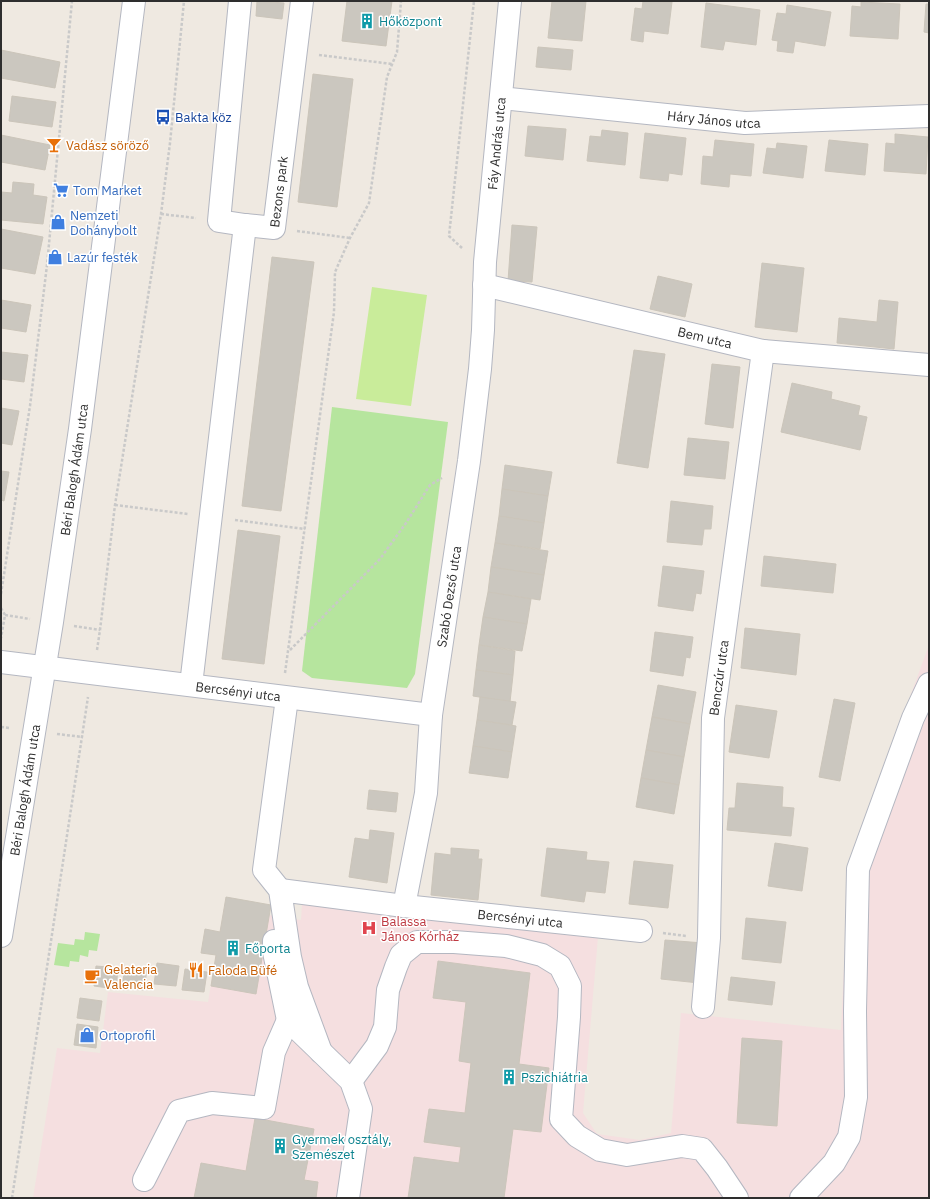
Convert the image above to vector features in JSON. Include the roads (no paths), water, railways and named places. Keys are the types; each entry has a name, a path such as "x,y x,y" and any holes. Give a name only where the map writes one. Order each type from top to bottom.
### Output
{"street":[{"name":"Béri Balogh Ádám utca","path":"1,936 45,667 80,429 134,1"},
{"name":"Bezons park","path":"240,1 219,221 274,228 302,1"},
{"name":"Fáy András utca","path":"484,285 510,1"},
{"name":"Háry János utca","path":"501,98 745,123 929,116"},
{"path":"191,685 245,225"},
{"name":"Bem utca","path":"484,285 763,351 929,365"},
{"name":"Szabó Dezső utca","path":"404,906 426,793 431,715 469,461 480,369 484,285"},
{"name":"Benczúr utca","path":"703,1007 709,938 713,718 763,351"},
{"name":"Bercsényi utca","path":"1,662 431,715"},
{"path":"801,1198 834,1163 849,1137 856,1097 855,1011 858,869 913,718 929,684"},
{"path":"284,697 264,870 280,890 290,958 298,987 321,1052"},
{"name":"Bercsényi utca","path":"280,890 404,906 641,931"},
{"path":"280,890 274,921 274,952 288,1020 351,1081 361,1109 348,1198"},
{"path":"351,1081 377,1046 385,1027 388,990 401,955 417,942 454,942 506,946 542,955 560,966 570,986 570,1017 561,1119 577,1136 600,1150 627,1155 682,1146 702,1149 717,1168 736,1198"},
{"path":"288,1020 311,1025"},
{"path":"144,1180 179,1111 212,1103 264,1108 274,1052 288,1020"}],"place":[{"name":"Hőközpont","path":"367,21"},
{"name":"Bakta köz","path":"163,117"},
{"name":"Vadász söröző","path":"54,145"},
{"name":"Tom Market","path":"61,190"},
{"name":"Nemzeti Dohánybolt","path":"58,222"},
{"name":"Lazúr festék","path":"55,257"},
{"name":"Balassa János Kórház","path":"369,928"},
{"name":"Főporta","path":"233,948"},
{"name":"Faloda Büfé","path":"196,970"},
{"name":"Gelateria Valencia","path":"92,976"},
{"name":"Ortoprofil","path":"87,1035"},
{"name":"Pszichiátria","path":"509,1077"},
{"name":"Gyermek osztály, Szemészet","path":"280,1146"}]}
